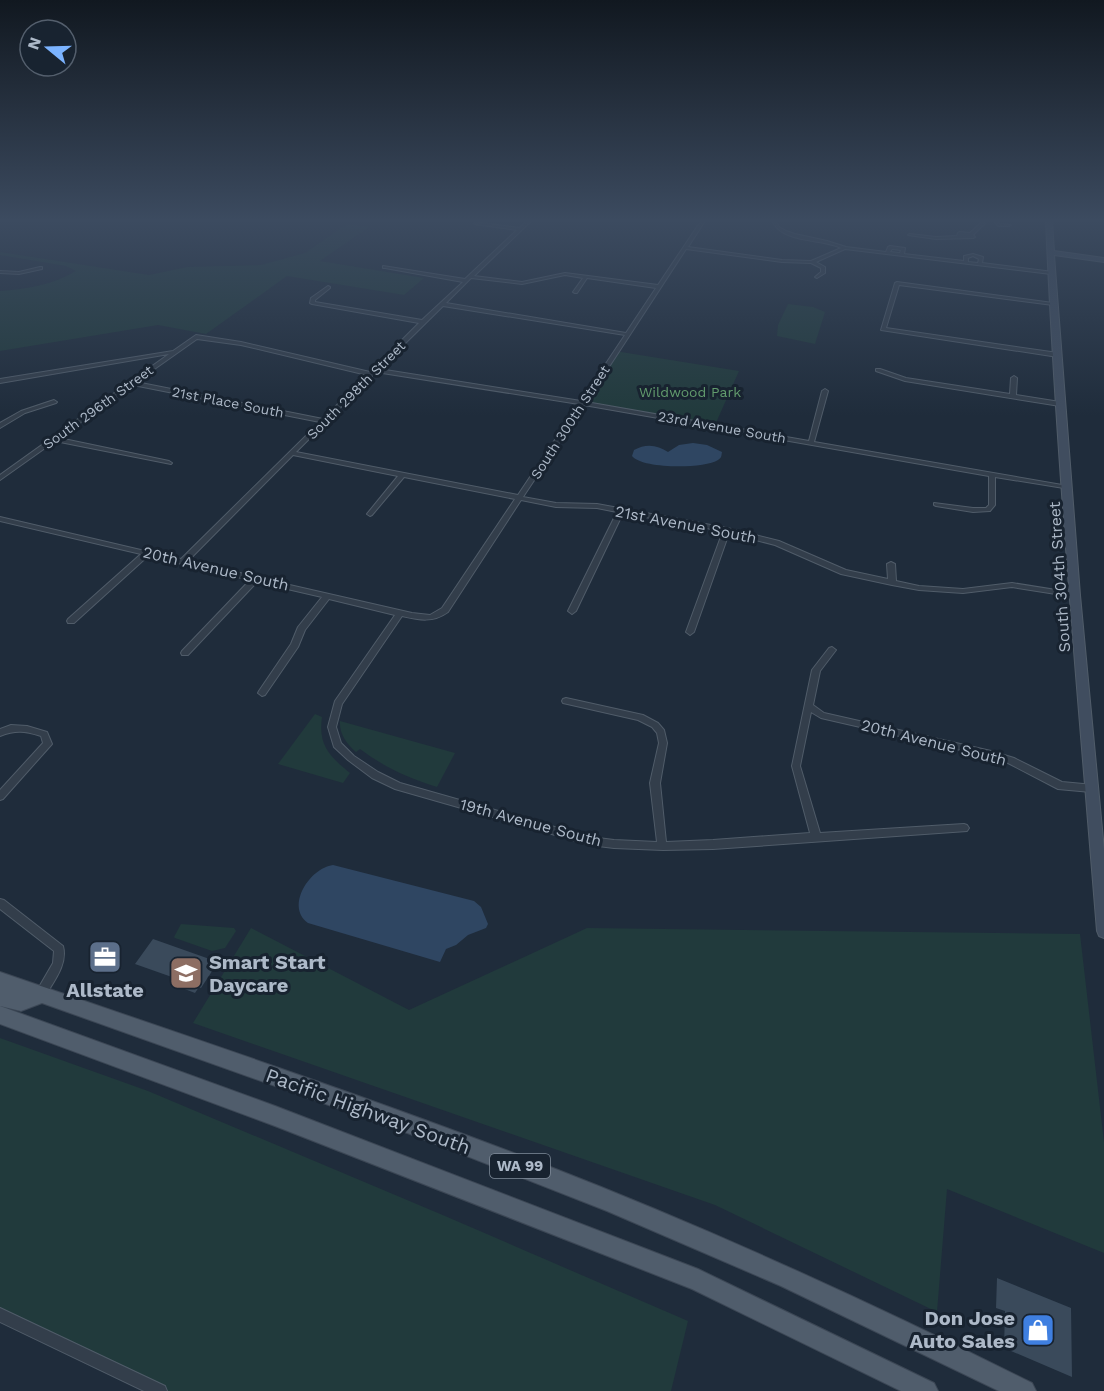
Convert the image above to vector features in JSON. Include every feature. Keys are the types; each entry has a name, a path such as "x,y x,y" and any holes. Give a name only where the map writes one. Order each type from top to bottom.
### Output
{"main road":[{"name":"Pacific Highway South","path":"0,980 548,1176 672,1227 848,1305 1024,1391"},
{"path":"0,997 17,1003 28,1003 40,994"},
{"name":"Pacific Highway South","path":"0,1015 286,1120 698,1280 926,1391"}],"street":[{"name":"South 298th Street","path":"184,561 462,286"},
{"path":"575,292 579,286"},
{"path":"651,286 659,287"},
{"path":"896,286 883,329 1058,355"},
{"path":"919,286 1053,304"},
{"name":"South 304th Street","path":"1052,286 1075,595 1104,931"},
{"path":"328,287 313,299 312,303 423,322"},
{"name":"South 300th Street","path":"432,618 445,610 659,287"},
{"path":"442,304 626,334"},
{"name":"23rd Avenue South","path":"196,337 282,351 334,368 581,403 1068,488"},
{"name":"South 296th Street","path":"0,478 196,337"},
{"path":"0,381 175,351"},
{"path":"878,370 901,378 1060,404"},
{"path":"1013,396 1014,378"},
{"name":"21st Place South","path":"132,383 324,421"},
{"path":"811,443 825,391"},
{"path":"0,426 23,412 54,402"},
{"path":"55,439 169,463"},
{"name":"21st Avenue South","path":"292,453 563,506 597,506 728,530 777,543 844,572 892,583 952,591 972,591 1012,585 1075,595"},
{"path":"0,468 8,472"},
{"path":"936,504 988,510 992,505 992,474"},
{"path":"370,514 401,476"},
{"path":"572,611 621,510"},
{"name":"20th Avenue South","path":"0,519 400,613 432,618"},
{"path":"690,632 728,530"},
{"path":"71,621 148,552"},
{"path":"891,564 892,583"},
{"path":"185,654 256,578"},
{"path":"262,693 295,645 301,629 327,596"},
{"name":"19th Avenue South","path":"400,613 334,712 332,734 337,745 351,758 375,775 398,786 590,841 616,845 662,846 964,828"},
{"path":"816,837 796,766 816,670 832,650"},
{"path":"566,700 640,717 656,725 661,732 663,744 655,783 662,846"},
{"name":"20th Avenue South","path":"810,707 821,715 1011,760 1060,786 1091,788"},
{"path":"0,733 13,728 27,729 44,734 48,744 0,796"},
{"path":"0,903 59,950 58,964 40,994"},
{"path":"0,1315 160,1391"}],"green space":[{"path":"39,286 273,286 206,334 158,325 0,351 0,291"},
{"path":"348,286 415,286 404,295"},
{"path":"788,304 813,307 825,312 815,344 777,336 778,325"},
{"name":"Wildwood Park","path":"615,351 739,371 715,425 581,403"},
{"path":"315,714 322,717 322,735 327,749 336,761 350,773 343,783 278,764"},
{"path":"340,721 455,753 437,787 397,771 360,749 356,752 344,738"},
{"path":"181,924 234,928 236,931 225,948 212,951 175,938"},
{"path":"251,928 409,1010 587,928 1080,934 1104,1142 1104,1253 947,1189 937,1312 715,1205 193,1023"},
{"path":"0,1038 148,1091 688,1321 671,1391 159,1391 0,1316"}],"water":[{"path":"693,443 707,445 722,452 721,457 711,463 674,466 648,463 632,456 634,450 643,446 656,446 668,452 679,445"},
{"path":"333,865 474,901 481,907 488,924 486,928 468,935 456,945 446,949 440,962 308,923 299,907 303,889 316,873"}],"building":[{"name":"Smart Start Daycare","path":"153,939 218,962 201,988 199,987 195,993 182,988 186,982 135,964"},
{"name":"Don Jose Auto Sales","path":"997,1278 1071,1308 1072,1377 1004,1348 1005,1311 996,1308"}],"place":[{"name":"Allstate","path":"105,957"},
{"name":"Smart Start Daycare","path":"186,973"},
{"name":"Don Jose Auto Sales","path":"1038,1330"}]}
